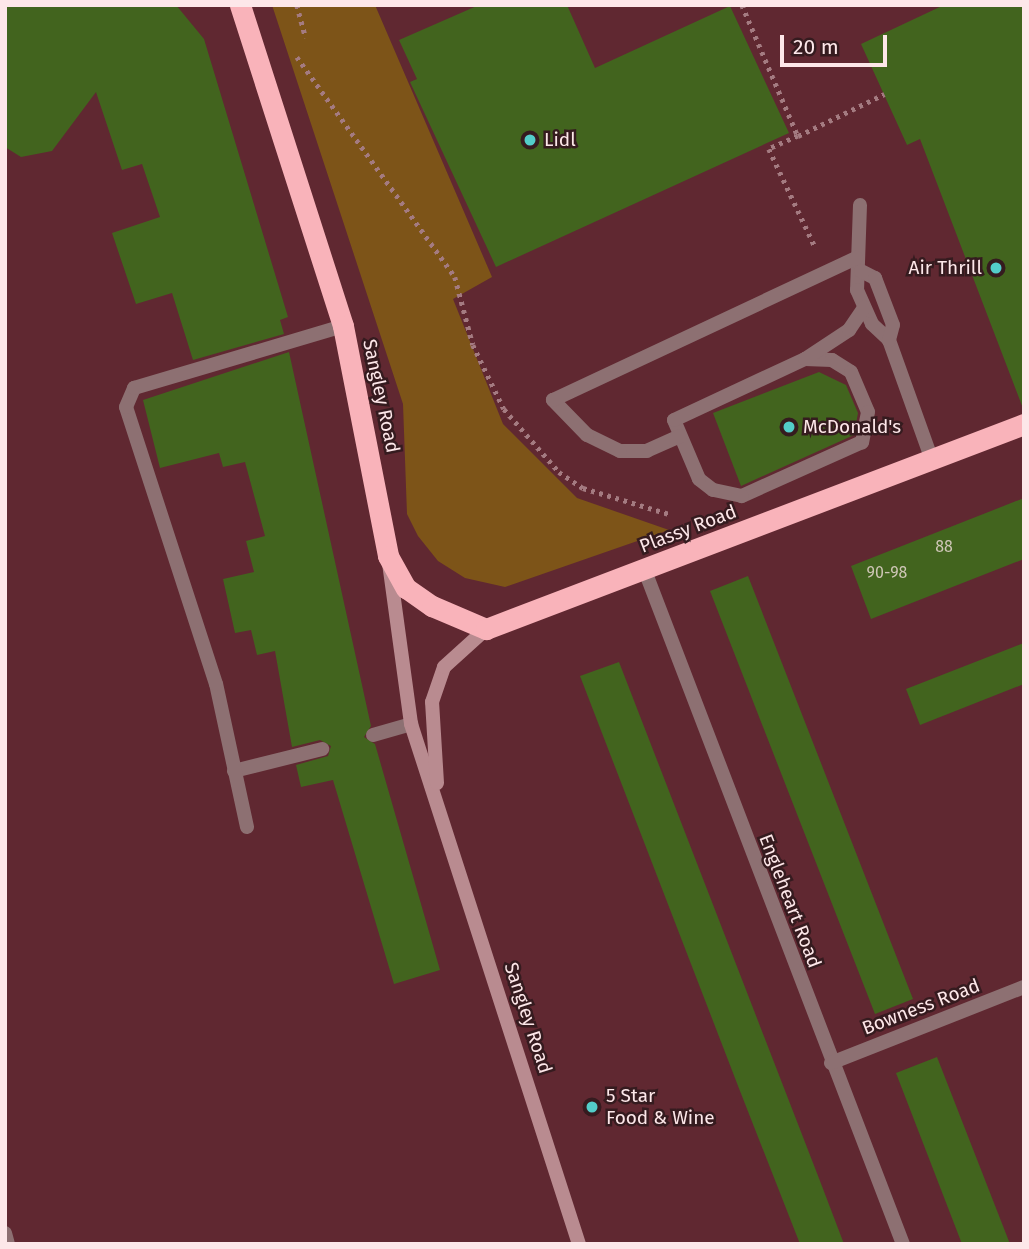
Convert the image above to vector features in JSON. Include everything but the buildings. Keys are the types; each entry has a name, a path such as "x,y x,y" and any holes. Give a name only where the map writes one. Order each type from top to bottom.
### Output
{"highway":[{"name":"Sangley Road","path":"240,5 343,326 388,556"},
{"name":"Plassy Road","path":"486,629 1024,424"},
{"path":"388,556 406,588 486,629"}],"street":[{"path":"860,205 859,265 864,309 889,340 932,460"},
{"path":"680,436 647,451 620,451 587,435 553,400 825,272 859,265"},
{"path":"859,265 875,278 893,325 889,340"},
{"path":"805,359 832,360 851,372 869,429 847,454 741,496 724,496 699,479 674,420 693,407 805,359 849,330 864,309"},
{"path":"247,827 216,684 125,407 134,388 343,326"},
{"name":"Sangley Road","path":"388,556 411,724 579,1244"},
{"name":"Engleheart Road","path":"645,570 831,1063 903,1244"},
{"name":"Sangley Road","path":"438,805 432,702 444,667 486,629"},
{"path":"373,735 411,724"},
{"path":"234,771 322,750"},
{"name":"Bowness Road","path":"831,1063 1024,987"},
{"path":"5,1233 8,1244"}],"path":[{"path":"297,5 306,38"},
{"path":"742,5 798,136"},
{"path":"297,57 455,277 473,345 520,429 583,488 669,514"},
{"path":"825,272 769,149 884,94"}],"shaded area":[{"path":"272,5 375,5 492,277 453,299 503,424 577,498 669,530 505,587 465,578 438,561 418,536 407,514 403,404"}],"place":[{"name":"Lidl","path":"530,140"},
{"name":"Air Thrill","path":"996,268"},
{"name":"McDonald's","path":"789,427"},
{"name":"5 Star Food & Wine","path":"592,1107"}]}
